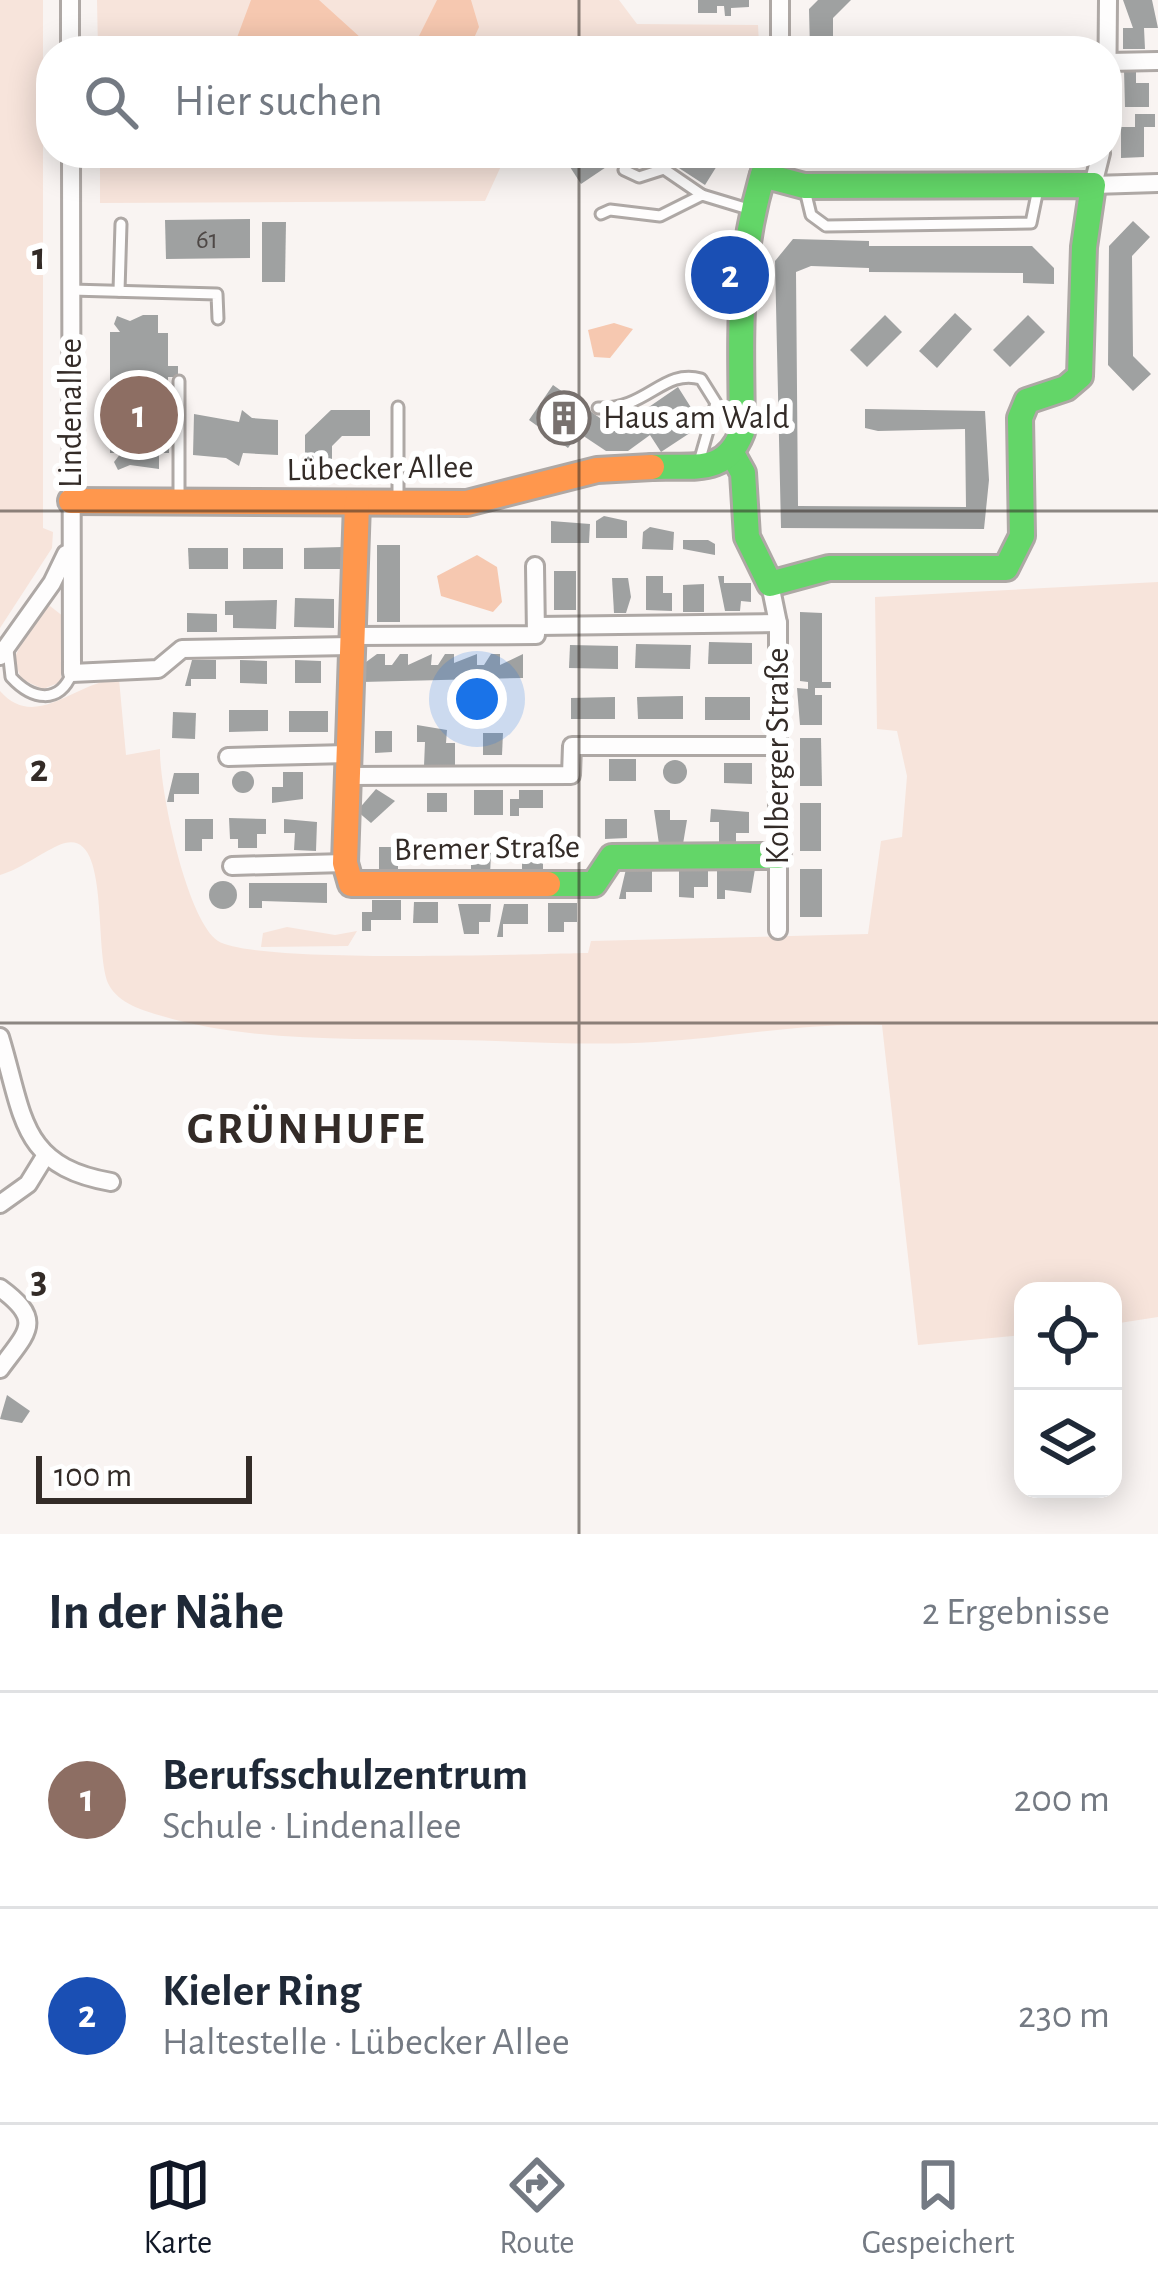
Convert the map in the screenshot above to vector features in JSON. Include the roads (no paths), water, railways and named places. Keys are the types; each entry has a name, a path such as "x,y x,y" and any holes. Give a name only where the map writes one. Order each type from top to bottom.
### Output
{"street":[{"path":"70,0 70,36"},
{"path":"780,0 780,36"},
{"path":"1108,0 1108,36"},
{"path":"1122,62 1158,61"},
{"name":"Lindenallee","path":"71,168 72,673"},
{"path":"765,168 750,210 740,266 742,432 733,455 743,472 747,537 770,584 829,568 1006,568 1016,556 1022,536 1020,418 1028,401 1066,388 1080,376 1084,247 1097,168"},
{"path":"773,168 804,186 1158,183"},
{"name":"Lübecker Allee","path":"71,501 488,501 597,470 698,467 733,455"},
{"name":"Bremer Straße","path":"357,503 344,863 352,884 594,884 612,857 778,856"},
{"path":"4,650 52,583 69,548"},
{"path":"72,673 158,669 182,649 536,635 536,566"},
{"name":"Kolberger Straße","path":"770,584 778,623 778,930"},
{"path":"537,626 778,623"},
{"path":"228,757 571,775 572,746 778,746"},
{"name":"Bremer Straße","path":"232,866 344,863"},
{"path":"0,1037 27,1126 44,1158 67,1172 111,1182"},
{"path":"0,1204 28,1184 44,1158"},
{"path":"0,1288 24,1307 29,1318 25,1335 0,1369"}],"lane":[{"path":"625,170 639,177 664,169 702,195 750,210"},
{"path":"804,186 811,215 826,226 1031,224 1039,186"},
{"path":"601,214 610,210 660,216 702,195"},
{"path":"119,291 121,224"},
{"path":"71,290 218,294 218,319"},
{"path":"598,409 626,410 675,378 700,379 716,403 698,467"},
{"path":"179,381 179,502"},
{"path":"398,407 398,503"},
{"path":"4,650 11,677 36,696 54,696 66,688 72,673"}],"place":[{"name":"Kieler Ring","path":"730,275"},
{"name":"Berufsschulzentrum","path":"139,415"},
{"name":"Haus am Wald","path":"564,418"}],"district":[{"name":"GRÜNHUFE","path":"307,1129"}]}
